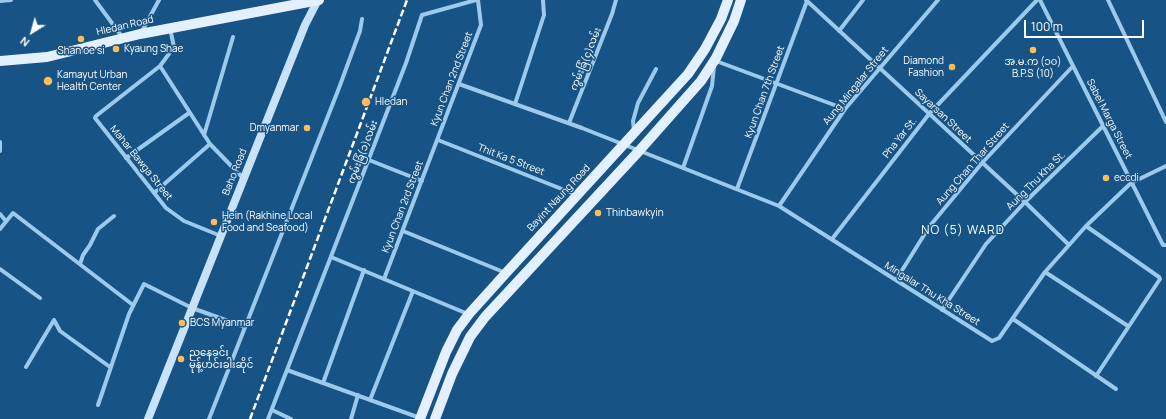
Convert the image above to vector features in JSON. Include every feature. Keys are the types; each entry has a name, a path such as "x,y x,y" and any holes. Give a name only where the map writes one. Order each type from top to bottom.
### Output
{"main road":[{"name":"Hledan Road","path":"0,61 47,57 140,34 318,0"},
{"name":"Baho Road","path":"148,419 305,25 318,0"},
{"name":"Bayint Naung Road","path":"421,419 446,352 457,330 469,314 504,275 688,74 706,49 721,19 728,0"},
{"path":"435,419 452,374 470,337 485,317 512,287 639,151 701,81 715,60 734,21 741,0"},
{"path":"580,192 594,199"},
{"path":"543,232 554,242"},
{"path":"504,275 512,287"}],"street":[{"path":"0,1 11,0"},
{"path":"95,0 123,38"},
{"path":"140,34 158,0"},
{"name":"Kyun Chan 2nd Street","path":"438,140 481,24 477,0"},
{"name":"ကွမ်းခြံ(၁)လမ်း","path":"268,419 406,63 422,15 477,0"},
{"path":"515,104 544,15 542,0"},
{"name":"ကွမ်းခြံ(၄)လမ်း","path":"569,123 612,14 616,0"},
{"name":"Sayarsan Street","path":"807,0 1025,202 1069,245"},
{"name":"Kyun Chan 7th Street","path":"737,189 807,0"},
{"path":"839,31 864,0"},
{"name":"Aung Mingalar Street","path":"778,206 845,109 938,0"},
{"name":"Sabel Marga Street","path":"1038,0 1165,245"},
{"name":"Pha Yar St.","path":"832,240 929,114 1038,0"},
{"path":"1108,0 1166,122"},
{"path":"209,419 352,52 360,31 362,19"},
{"path":"170,28 174,47 160,66 210,144 243,178"},
{"path":"204,135 234,37"},
{"path":"683,168 712,86 715,60 845,109"},
{"name":"Mahar Bawga Street","path":"160,66 94,117 166,208 184,221 221,236"},
{"name":"Aung Chan Thar Street","path":"896,280 929,227 982,163 1073,66"},
{"path":"634,133 633,121 638,103 656,69"},
{"name":"Mingalar Thu Kha Street","path":"459,84 569,123 778,206 992,341 999,338 1045,272 1086,226 1132,183 1166,166"},
{"path":"126,158 189,113"},
{"name":"Aung Thu Kha St.","path":"942,310 986,244 1025,202 1103,126"},
{"name":"Kyun Chan 2rd Street","path":"384,279 438,140"},
{"name":"Thit Ka 5 Street","path":"438,140 580,192"},
{"path":"0,142 0,151"},
{"path":"154,193 210,144"},
{"path":"369,160 422,181"},
{"path":"0,229 5,220 12,213 133,305"},
{"path":"0,214 5,220"},
{"path":"80,264 83,255 98,229 114,216"},
{"path":"1086,226 1160,279 1096,376"},
{"path":"403,230 504,275"},
{"path":"331,257 469,314"},
{"path":"0,269 40,298"},
{"path":"323,382 364,270"},
{"path":"1045,272 1128,326"},
{"path":"98,405 129,314 144,284 192,308 245,328"},
{"path":"370,400 413,291"},
{"path":"26,367 54,320 60,331 110,368"},
{"path":"1013,320 1116,390"},
{"path":"287,370 421,419"},
{"path":"351,419 358,395"},
{"path":"272,410 292,419"}],"railway":[{"path":"250,419 407,0"}],"place":[{"name":"Shan oe si","path":"81,39"},
{"name":"Kyaung Shae","path":"116,49"},
{"name":"အ.မ.က (၁၀) B.P.S (10)","path":"1033,50"},
{"name":"Diamond Fashion","path":"952,67"},
{"name":"Kamayut Urban Health Center","path":"48,81"},
{"name":"Hledan","path":"366,102"},
{"name":"Dmyanmar","path":"307,128"},
{"name":"eccdi","path":"1106,178"},
{"name":"Thinbawkyin","path":"598,213"},
{"name":"Hein (Rakhine Local Food and Seafood)","path":"214,222"},
{"name":"BCS Myanmar","path":"182,323"},
{"name":"ညနေခင်း မုန့်ဟင်းခါးဆိုင်","path":"181,359"}],"district":[{"name":"NO (5) WARD","path":"963,231"}]}
